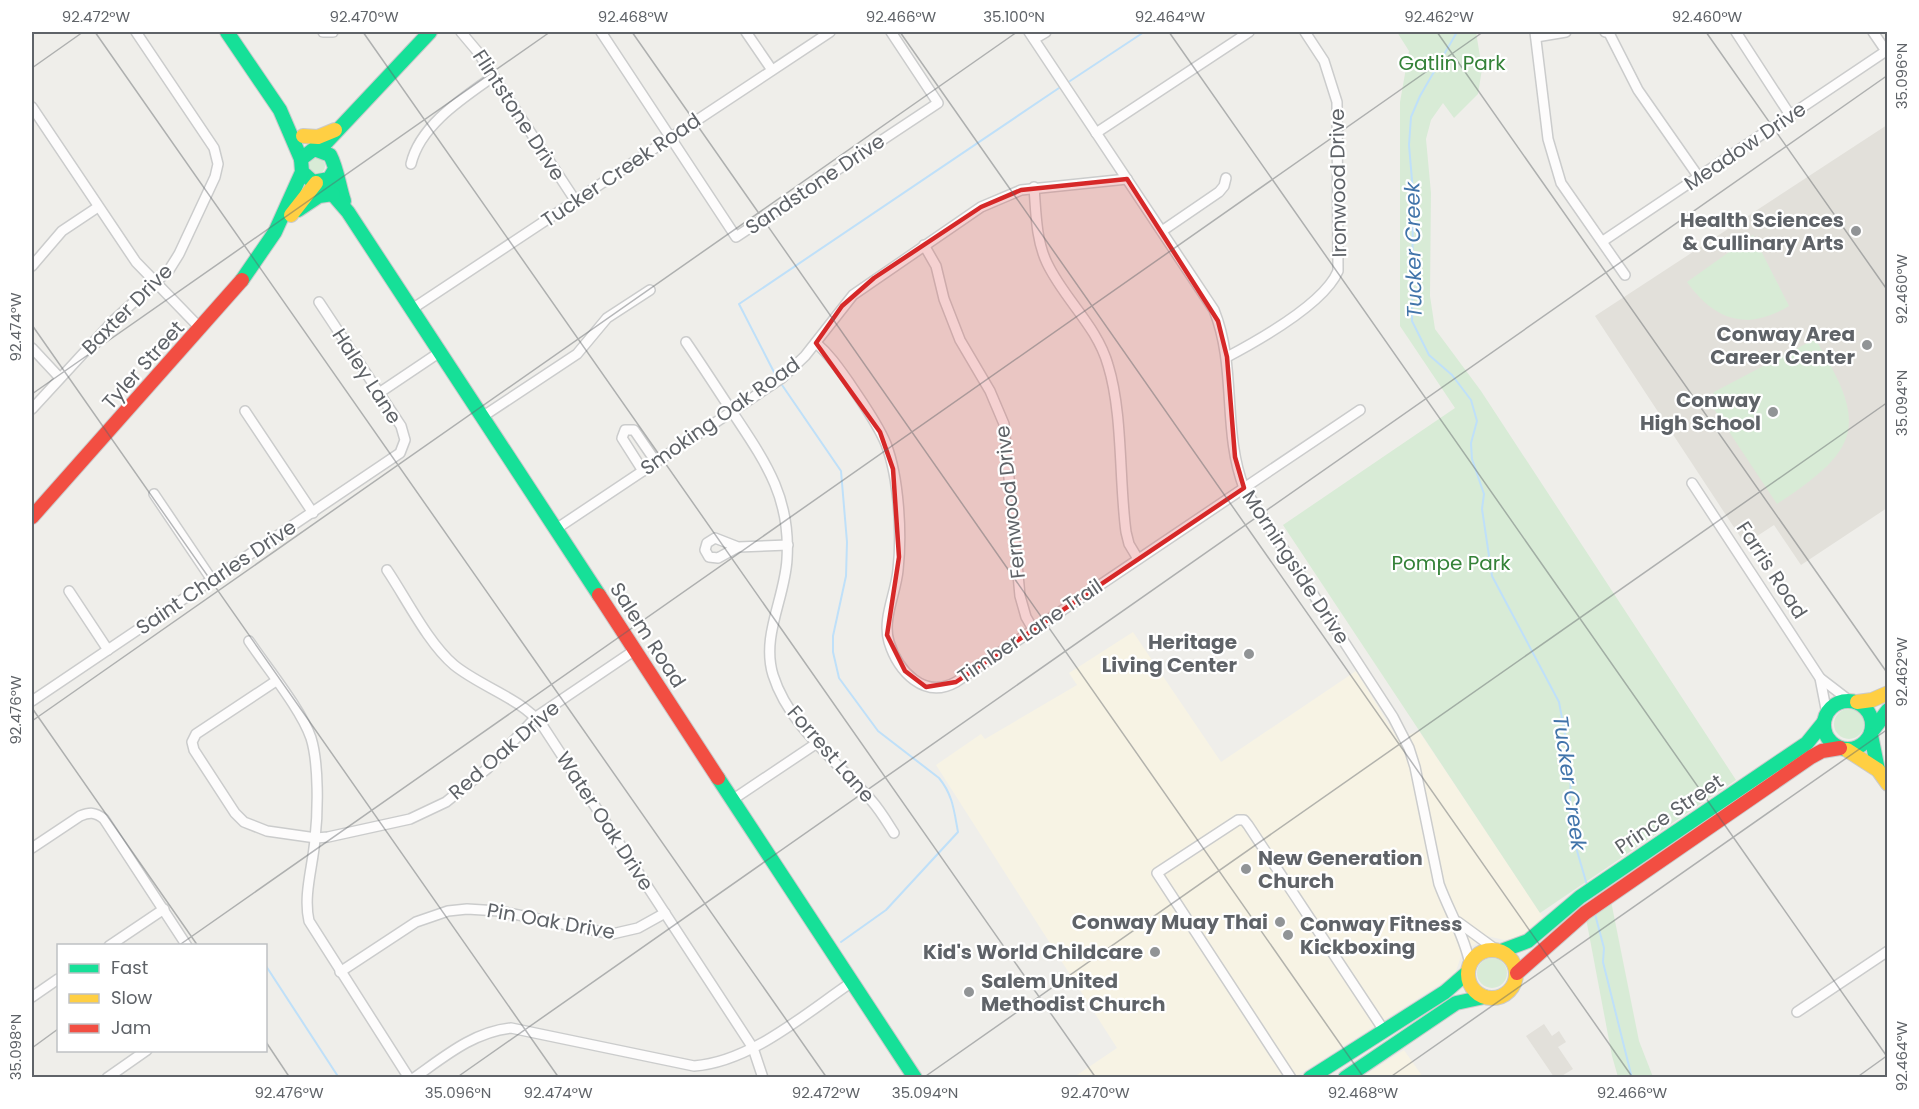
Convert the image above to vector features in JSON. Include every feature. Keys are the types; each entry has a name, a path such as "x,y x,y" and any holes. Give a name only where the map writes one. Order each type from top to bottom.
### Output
{"main road":[{"path":"227,32 284,118 298,147 301,166 308,180 318,183 329,178 335,166 339,145 354,115"},
{"path":"301,166 354,115 430,32"},
{"path":"284,118 318,149 332,155 335,166"},
{"path":"303,136 318,138 339,128"},
{"name":"Tyler Street","path":"275,232 301,166"},
{"name":"Salem Road","path":"335,166 348,212"},
{"name":"Salem Road","path":"318,183 333,194 348,212 915,1077"},
{"name":"Tyler Street","path":"32,517 234,291 275,232 292,214 304,194 318,183"},
{"path":"292,214 319,195 333,194"},
{"path":"1878,770 1828,739 1826,718 1838,703 1872,700 1887,693"},
{"path":"1853,702 1869,712 1878,770 1887,784"},
{"path":"1844,749 1860,747 1887,710"},
{"name":"Prince Street","path":"1498,950 1528,941 1580,897 1807,743 1826,718"},
{"name":"Prince Street","path":"1516,973 1585,913 1811,757 1822,751 1844,749"},
{"path":"1310,1077 1378,1032 1445,992 1469,968 1478,953 1498,950 1512,960 1516,973 1514,985 1505,994 1497,998 1471,998 1456,1003 1352,1074"},
{"path":"1469,968 1473,989 1484,997"},
{"path":"1352,1074 1364,1057 1384,1040 1378,1032"}],"street":[{"name":"Baxter Drive","path":"32,409 113,321 169,270 179,254 215,177 218,164 214,148 136,32"},
{"name":"Flintstone Drive","path":"461,32 494,76 575,200"},
{"name":"Sandstone Drive","path":"601,32 736,237 938,103 891,32"},
{"path":"746,32 772,70"},
{"name":"Tucker Creek Road","path":"412,309 830,32"},
{"path":"1032,35 1046,32"},
{"path":"1096,133 1249,32"},
{"name":"Ironwood Drive","path":"1227,357 1320,298 1328,290 1338,271 1337,102 1327,68 1305,32"},
{"path":"1566,32 1535,34 1548,139 1561,183 1625,275"},
{"path":"1605,32 1609,33 1638,90 1698,176"},
{"path":"1736,32 1790,115"},
{"path":"1873,32 1886,51"},
{"name":"Morningside Drive","path":"1032,35 1214,310 1227,357 1235,457 1244,488 1387,707 1409,748 1439,884 1446,903 1458,922 1469,968"},
{"name":"Meadow Drive","path":"1603,241 1886,51"},
{"path":"411,165 414,151 440,120 457,102 494,76"},
{"path":"33,114 136,262 201,329"},
{"path":"1162,231 1219,192 1226,178"},
{"name":"Smoking Oak Road","path":"556,529 782,378 816,343 853,295 995,199 1034,187 1127,179"},
{"path":"1034,187 1038,231 1046,261 1091,330 1108,364 1114,389 1126,532 1138,559"},
{"path":"32,266 62,231 98,207"},
{"name":"Fernwood Drive","path":"924,245 936,266 944,299 960,340 990,391 1004,424 1020,596 1026,617 1033,629"},
{"path":"482,417 577,354 607,318 650,290"},
{"name":"Haley Lane","path":"318,303 404,434 404,447 400,453"},
{"name":"Forrest Lane","path":"686,342 776,482 787,521 786,572 771,636 771,663 781,694 817,743 872,801 894,833"},
{"name":"Timber Lane Trail","path":"816,343 827,352 868,411 886,444 893,469 899,557 887,635 904,671 915,682 926,687 950,685 1360,410"},
{"path":"32,348 60,378"},
{"path":"379,393 440,352"},
{"path":"245,411 313,513"},
{"path":"643,471 622,438 625,430 631,429 636,432 656,462"},
{"name":"Saint Charles Drive","path":"32,700 400,453"},
{"name":"Farris Road","path":"1692,483 1820,678 1853,702"},
{"path":"154,494 212,580"},
{"path":"738,547 788,545"},
{"name":"Water Oak Drive","path":"387,570 435,642 454,665 536,717 753,1048 763,1077"},
{"path":"69,591 108,650"},
{"path":"249,641 312,740 315,758 315,838 307,911 314,932 412,1077 485,1033 511,1028 694,1066 725,1061 753,1048 852,982"},
{"name":"Red Oak Drive","path":"276,681 196,734 192,742 194,750 235,813 244,822 267,831 315,838 383,827 434,809 468,786 536,717 635,650"},
{"name":"Farris Road","path":"1820,678 1826,718"},
{"path":"732,800 817,743"},
{"path":"32,848 80,816 89,812 97,814 104,819 186,944"},
{"path":"1291,1077 1157,873 1240,819 1248,825 1378,1032"},
{"path":"111,944 164,909"},
{"name":"Pin Oak Drive","path":"340,972 416,922 448,911 466,909 499,911 612,934 638,928 665,913"},
{"name":"Morningside Drive","path":"1458,922 1498,950"},
{"path":"1797,1012 1887,951"},
{"path":"32,997 57,980"},
{"path":"107,1077 144,1052"}],"highlighted area":[{"path":"1127,179 1218,321 1227,357 1235,457 1244,488 956,682 926,687 905,671 887,635 899,557 893,469 880,432 816,343 842,306 874,278 981,207 1021,190"}],"shaded area":[{"name":"Conway High School","path":"1887,125 1887,508 1801,565 1774,525 1745,544 1595,316"},
{"path":"1133,632 1221,762 1356,671 1398,739 1419,731 1543,917 1520,937 1504,940 1487,936 1462,953 1456,971 1448,979 1295,1077 1074,1077 1117,1048 936,765 981,734 985,739 1077,685 1069,673"},
{"path":"1544,1024 1552,1036 1559,1031 1566,1042 1558,1047 1573,1069 1560,1077 1554,1077 1526,1036"},
{"path":"1404,1050 1423,1077 1362,1077"}],"green space":[{"name":"Pompe Park","path":"1397,32 1476,32 1482,69 1478,94 1454,118 1443,103 1431,120 1426,139 1431,193 1430,296 1435,329 1481,391 1736,780 1540,913 1283,525 1455,408 1400,326 1400,102 1409,51"},
{"path":"314,158 320,158 325,166 323,172 314,174 309,169 309,163"},
{"path":"1753,235 1789,306 1774,314 1759,318 1746,320 1733,318 1709,306 1687,282"},
{"path":"1815,339 1844,394 1849,415 1847,434 1840,451 1826,467 1777,504 1710,403 1714,392"},
{"path":"1849,709 1855,710 1863,718 1863,730 1855,738 1849,739 1843,738 1835,730 1834,724 1835,718 1843,710"},
{"path":"1610,896 1639,1041 1653,1077 1618,1077 1612,1056 1585,913"},
{"path":"1492,958 1502,963 1507,973 1502,983 1492,988 1482,983 1477,973 1482,963"}],"waterway":[{"path":"1070,81 1144,32"},
{"name":"Tucker Creek","path":"1457,32 1420,96 1411,117 1409,145 1413,192 1412,321 1429,355 1452,375 1471,400 1477,421 1471,443 1472,459 1484,494 1482,509 1492,576 1559,702 1571,766 1570,809 1575,844 1587,885"},
{"path":"776,376 739,304 1059,88"},
{"path":"782,385 841,471 847,542 846,576 833,636 833,652 839,678 878,731 944,784 954,810 958,832 886,910 841,942"},
{"name":"Tucker Creek","path":"1595,914 1604,948 1603,962 1632,1078"},
{"path":"267,968 339,1078"}],"traffic: fast":[{"path":"227,32 280,110 301,159"},
{"path":"320,149 430,32"},
{"path":"335,169 329,179 313,182 302,172 301,159 314,149 330,155 334,166 344,201"},
{"path":"242,280 275,232 302,172"},
{"path":"319,183 329,190 348,212 599,595"},
{"path":"298,210 319,196 333,194"},
{"path":"1843,701 1853,701 1868,711 1872,725 1871,734 1862,745 1853,749 1843,749 1828,739 1824,730 1824,720 1834,705 1843,701"},
{"path":"1873,730 1888,710"},
{"path":"1501,951 1528,941 1580,897 1807,743 1824,722"},
{"path":"1871,735 1878,770"},
{"path":"718,778 915,1078"},
{"path":"1310,1078 1445,992 1468,972"},
{"path":"1345,1078 1456,1003 1484,997"}],"traffic: slow":[{"path":"303,136 318,137 335,130"},
{"path":"291,215 316,183"},
{"path":"1857,702 1872,700 1888,693"},
{"path":"1847,750 1878,770 1888,784"},
{"path":"1487,950 1497,950 1512,960 1516,974 1515,983 1506,994 1497,998 1487,998 1472,988 1468,979 1468,969 1478,954 1487,950"}],"traffic: jam":[{"path":"32,517 242,280"},
{"path":"599,595 718,778"},
{"path":"1517,973 1585,913 1811,757 1822,751 1840,748"}],"place":[{"name":"Health Sciences & Cullinary Arts","path":"1856,231"},
{"name":"Conway Area Career Center","path":"1867,345"},
{"name":"Conway High School","path":"1773,412"},
{"name":"Heritage Living Center","path":"1249,654"},
{"name":"New Generation Church","path":"1246,869"},
{"name":"Conway Muay Thai","path":"1280,922"},
{"name":"Conway Fitness Kickboxing","path":"1288,935"},
{"name":"Kid's World Childcare","path":"1155,952"},
{"name":"Salem United Methodist Church","path":"969,992"}],"park label":[{"name":"Gatlin Park","path":"1452,63"}]}
